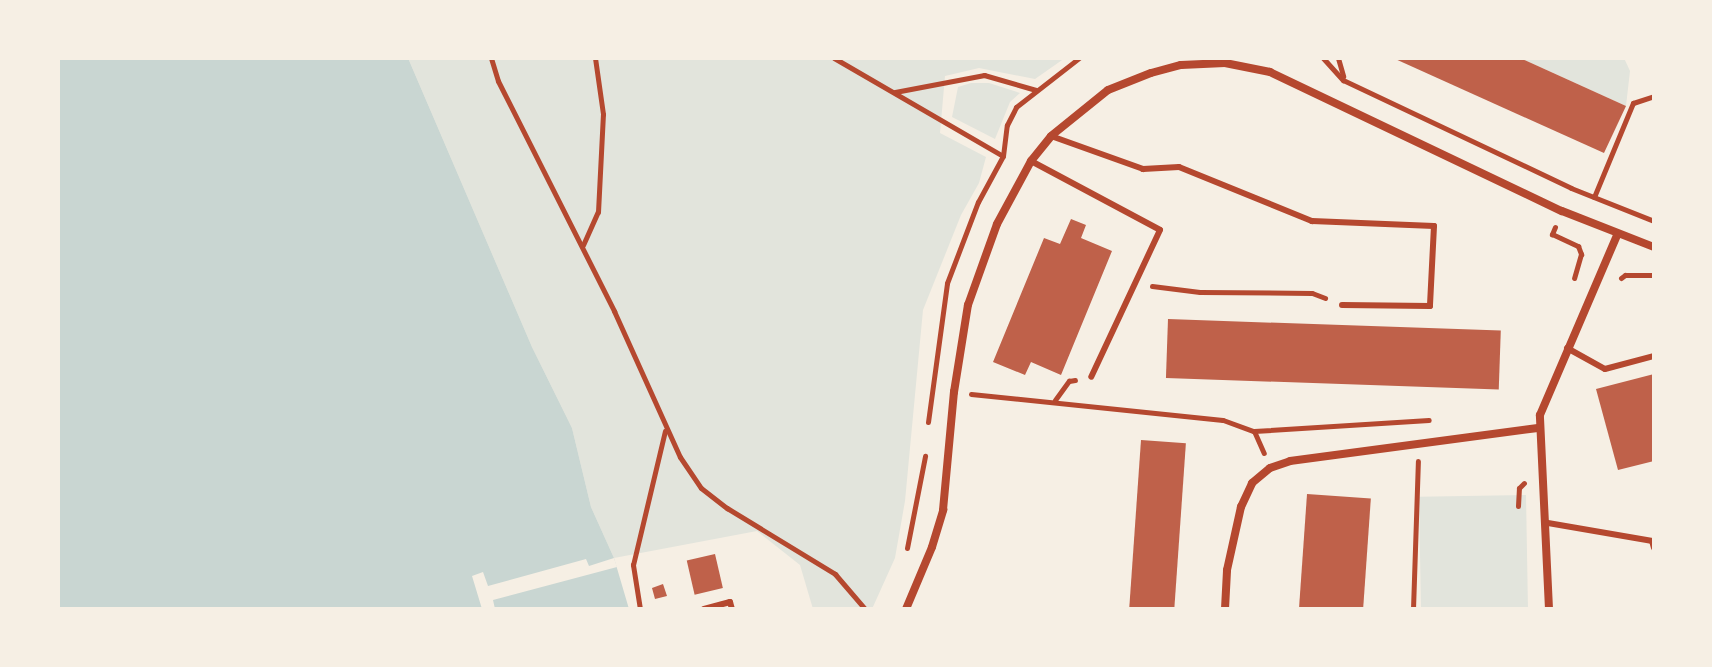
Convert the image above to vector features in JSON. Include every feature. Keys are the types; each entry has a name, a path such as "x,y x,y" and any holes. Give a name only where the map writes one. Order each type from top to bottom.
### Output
{"street":[{"path":"906,609 932,547 943,510 954,392 968,305 997,224 1031,161 1051,136 1108,90 1181,65 1225,63 1257,69 1317,93 1617,235 1654,247"},
{"path":"1549,609 1548,523 1538,428 1567,348 1617,235"},
{"path":"1225,609 1227,570 1241,507 1252,483 1270,468 1290,461 1538,428"}],"lane":[{"path":"1253,58 1257,69"},
{"path":"1051,136 1143,169 1179,167 1312,221 1434,226 1430,306 1342,305"},
{"path":"1031,161 1160,230 1091,377"},
{"path":"1567,348 1605,369 1654,356"},
{"path":"1548,523 1652,541 1654,548"},
{"path":"704,609 730,602 732,609"}],"path":[{"path":"491,58 498,81 582,246 665,430 701,488 727,508 835,574 865,609"},
{"path":"582,246 598,212 603,114 595,58"},
{"path":"834,58 1003,156"},
{"path":"1323,58 1343,80 1594,197 1654,221"},
{"path":"1338,58 1343,80"},
{"path":"895,92 984,75 1037,90"},
{"path":"1594,197 1633,103 1654,96"},
{"path":"1568,292 1579,264"},
{"path":"1616,281 1625,275 1654,275"},
{"path":"1135,284 1200,292 1312,293 1342,305"},
{"path":"954,392 1223,420 1254,431 1437,419"},
{"path":"1413,609 1421,420"},
{"path":"640,609 633,565 665,430"},
{"path":"1254,431 1270,468"}],"shaded area":[{"path":"58,58 408,58 532,347 572,428 591,507 614,558 629,609 58,609"},
{"path":"408,58 1065,58 1035,79 979,68 945,76 940,133 986,157 979,183 961,215 923,310 905,501 895,558 872,609 813,609 800,565 757,531 614,558 591,507 572,428 532,347"},
{"path":"1520,58 1624,58 1630,71 1626,106"},
{"path":"989,83 1020,93 1010,102 995,139 952,117 958,87"},
{"path":"1526,495 1528,609 1421,609 1419,497"}],"pier":[{"path":"614,558 617,567 493,600 495,609 482,609 472,576 483,572 488,586 586,559 589,566"}],"building":[{"path":"1393,58 1520,58 1626,106 1604,153"},
{"path":"1071,219 1086,225 1081,238 1112,251 1061,375 1031,362 1025,375 993,362 1044,238 1060,244"},
{"path":"1168,319 1501,331 1499,390 1166,378"},
{"path":"1654,374 1654,461 1618,470 1596,389"},
{"path":"1141,440 1186,443 1174,609 1129,609"},
{"path":"1307,494 1371,498 1363,609 1299,609"},
{"path":"715,554 723,588 695,595 687,561"},
{"path":"663,584 667,596 655,599 652,588"}]}
